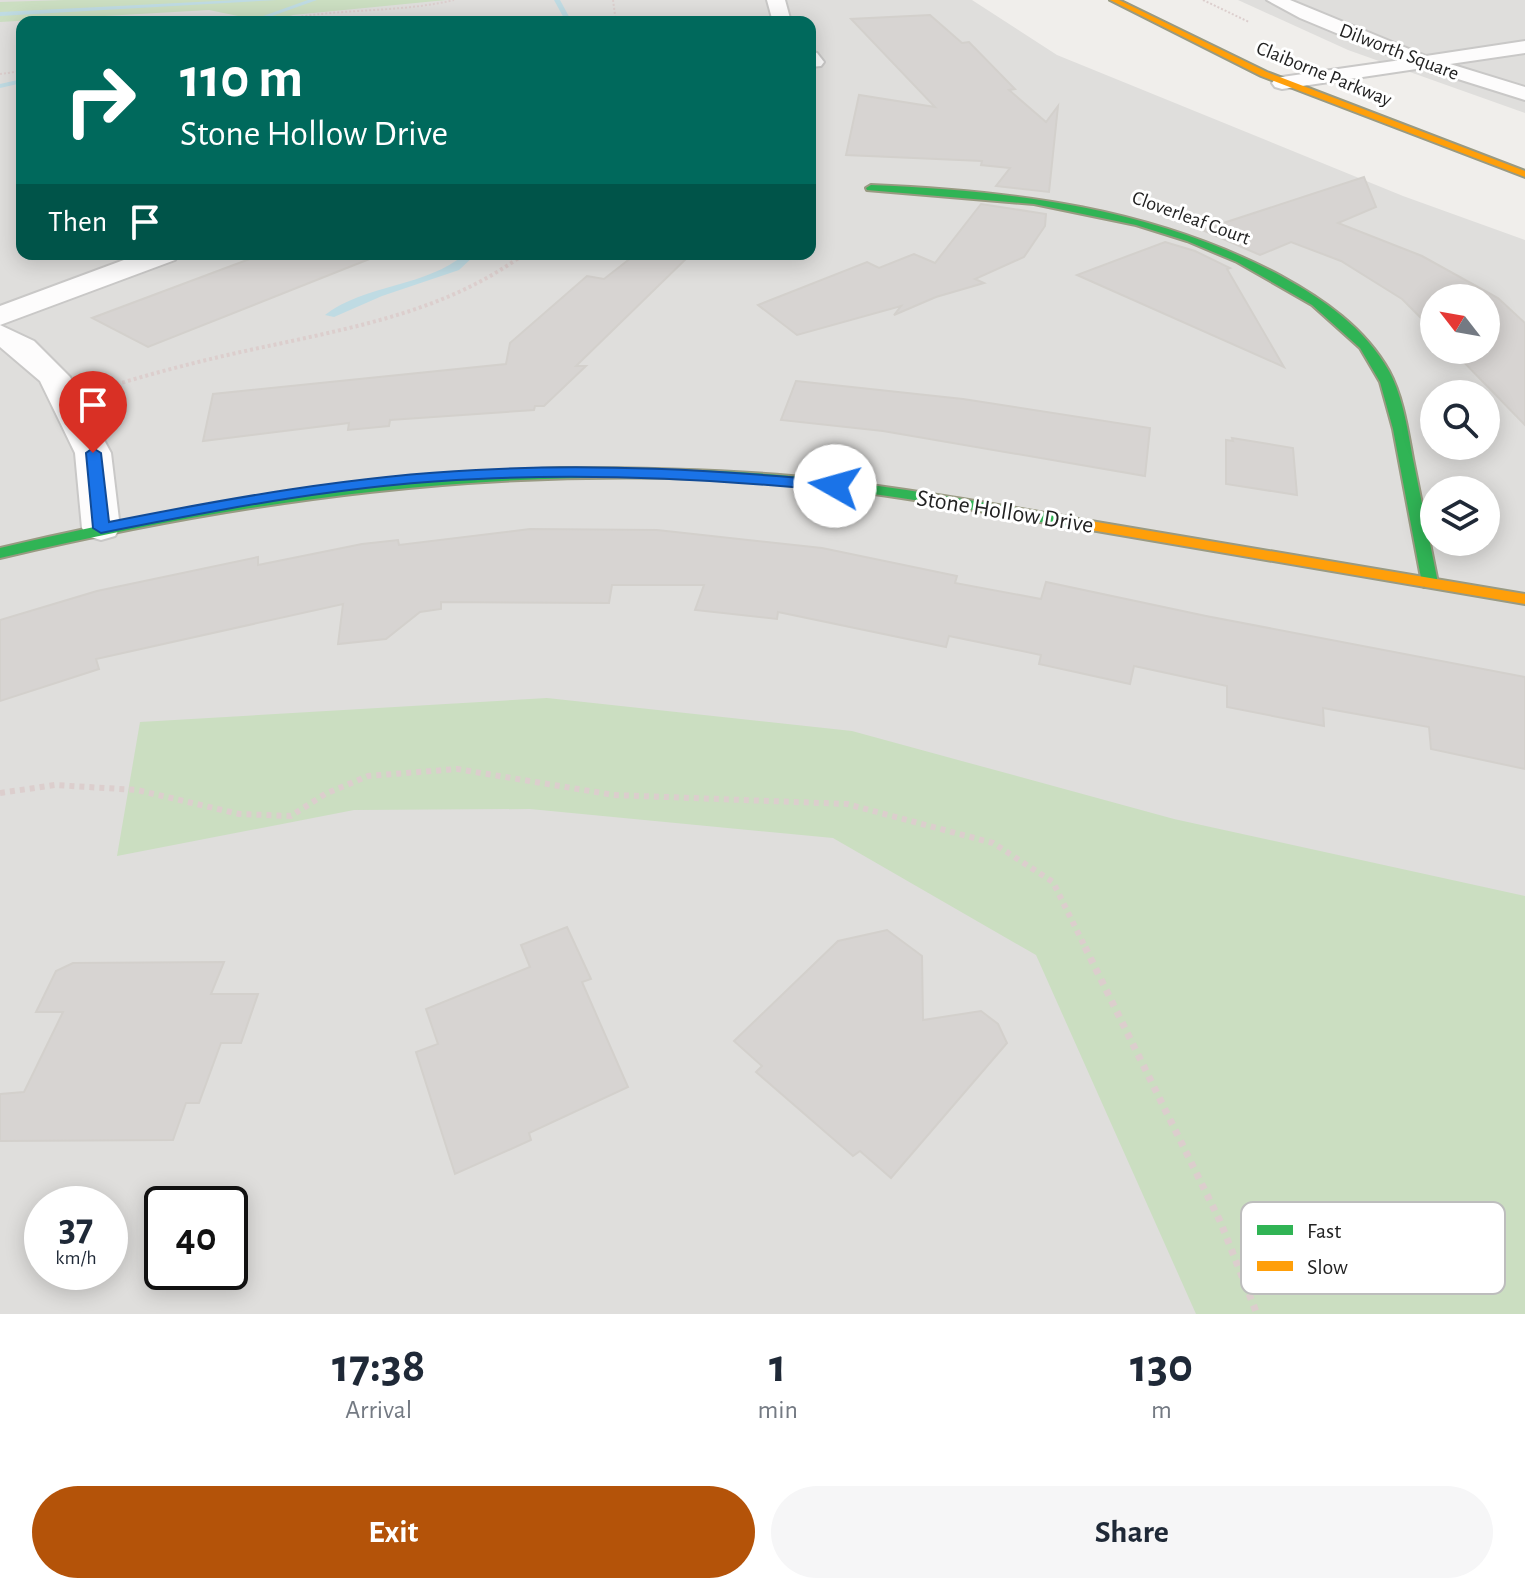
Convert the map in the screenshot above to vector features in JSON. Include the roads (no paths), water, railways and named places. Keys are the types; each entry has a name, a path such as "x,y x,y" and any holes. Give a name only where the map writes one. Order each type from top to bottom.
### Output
{"street":[{"name":"Claiborne Parkway","path":"1113,0 1181,37 1282,83 1525,174"},
{"name":"Dilworth Square","path":"1276,0 1347,34 1425,63 1525,94"},
{"path":"1282,83 1525,47"},
{"name":"Claiborne Parkway","path":"1297,61 1366,86"},
{"name":"Cloverleaf Court","path":"871,188 1003,194 1109,213 1160,226 1240,257 1284,280 1322,306 1352,332 1381,368 1395,398 1430,583"},
{"path":"0,316 149,260"},
{"path":"0,334 23,348 54,377 93,453 101,528"},
{"name":"Stone Hollow Drive","path":"0,553 101,528 231,502 385,482 475,474 592,471 709,474 805,482 922,498 1525,599"}],"waterway":[{"path":"0,14 274,0"},
{"path":"267,16 314,0"},
{"path":"557,0 566,16"},
{"path":"0,86 16,82"},
{"path":"330,315 378,294 455,268 464,260"}]}
